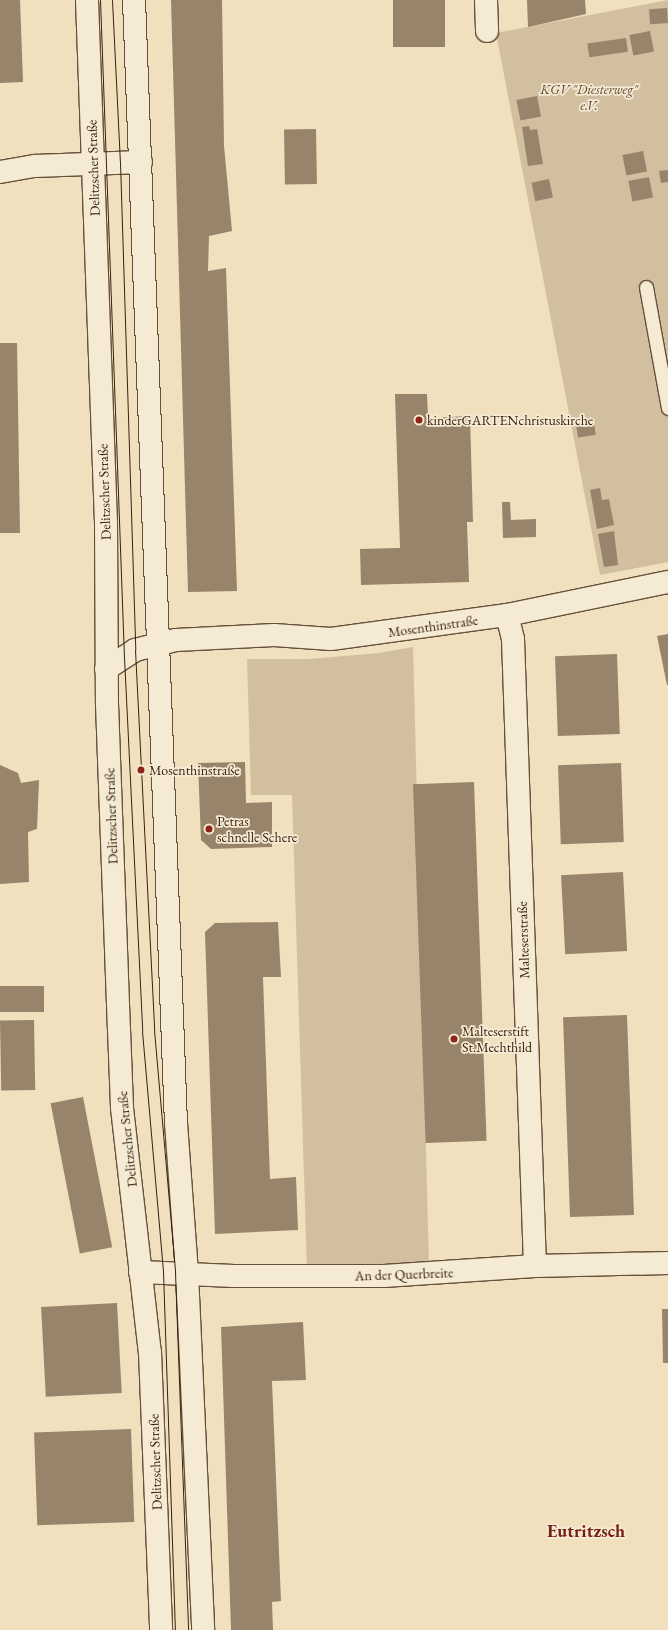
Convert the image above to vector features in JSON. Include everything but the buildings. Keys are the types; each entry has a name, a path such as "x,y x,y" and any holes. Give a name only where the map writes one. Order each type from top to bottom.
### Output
{"main road":[{"name":"Delitzscher Straße","path":"87,0 106,522 106,669 122,1108 150,1352 161,1630"},
{"path":"134,0 176,1123 188,1273 203,1630"},
{"path":"486,0 487,31"},
{"path":"0,172 35,166 141,162"},
{"name":"Mosenthinstraße","path":"106,669 135,650 176,640 274,635 331,639 507,615 668,582"},
{"name":"Malteserstraße","path":"507,615 513,639 535,1266"},
{"name":"An der Querbreite","path":"140,1272 234,1276 384,1276 535,1266 668,1264"}],"lane":[{"path":"646,287 668,408"}],"green space":[{"name":"KGV \"Diesterweg\" e.V.","path":"668,0 668,562 600,575 496,33"},
{"path":"413,647 429,1267 307,1271 292,795 251,795 247,659 310,659 379,653"}],"tram line":[{"path":"100,0 124,657 142,1031 163,1271 175,1630"},
{"path":"112,0 120,162 135,650 154,1030 175,1272 188,1630"}],"place":[{"name":"kinderGARTENchristuskirche","path":"419,420"},
{"name":"Mosenthinstraße","path":"141,770"},
{"name":"Petras schnelle Schere","path":"209,829"},
{"name":"Malteserstift St.Mechthild","path":"454,1039"}],"district":[{"name":"Eutritzsch","path":"586,1531"}]}
